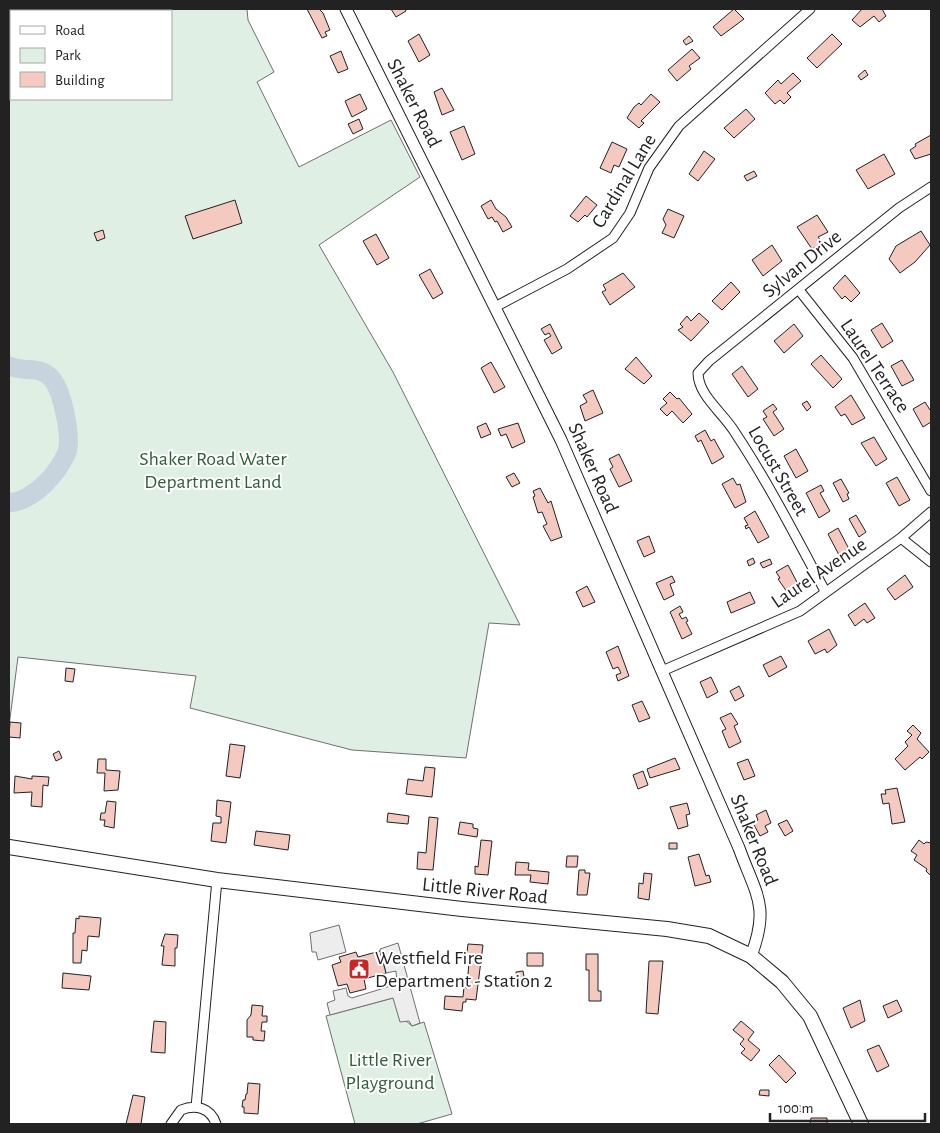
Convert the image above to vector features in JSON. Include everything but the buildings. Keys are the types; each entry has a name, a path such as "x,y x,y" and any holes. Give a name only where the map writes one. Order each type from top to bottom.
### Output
{"main road":[{"name":"Little River Road","path":"9,847 217,880 462,909 667,929 709,936 751,956 782,982 810,1016 861,1124"}],"street":[{"name":"Shaker Road","path":"346,9 561,440 739,848 760,905 762,924 751,956"},
{"name":"Cardinal Lane","path":"495,307 568,269 612,238 630,212 650,168 679,126 810,9"},
{"name":"Sylvan Drive","path":"698,373 709,361 900,208 931,187"},
{"name":"Laurel Terrace","path":"798,290 853,358 931,491"},
{"name":"Locust Street","path":"698,373 698,380 703,391 733,429 760,472 825,591"},
{"name":"Laurel Avenue","path":"662,671 773,625 800,611 825,591 901,538 931,512"},
{"path":"901,538 931,562"},
{"path":"196,1107 217,880"},
{"path":"171,1124 181,1110 196,1107 210,1113 216,1124"}],"green space":[{"name":"Shaker Road Water Department Land","path":"9,9 247,9 248,20 274,72 257,82 299,167 391,120 420,177 319,245 393,372 520,625 489,623 466,758 352,750 190,708 196,676 18,657 9,726"},
{"name":"Little River Playground","path":"393,998 406,1021 412,1026 424,1022 452,1114 417,1124 355,1124 326,1016"}],"shaded area":[{"path":"339,925 346,952 318,960 316,952 312,952 310,933"},
{"path":"398,943 420,1023 412,1026 409,1021 400,1022 393,998 330,1015 327,1003 335,1000 333,991 346,988 348,996 352,998 397,984 396,971 386,973 380,949"}],"waterway":[{"path":"9,366 37,370 51,378 62,402 68,436 67,452 58,469 44,485 27,497 9,503"}],"place":[{"name":"Westfield Fire Department - Station 2","path":"359,969"}]}
